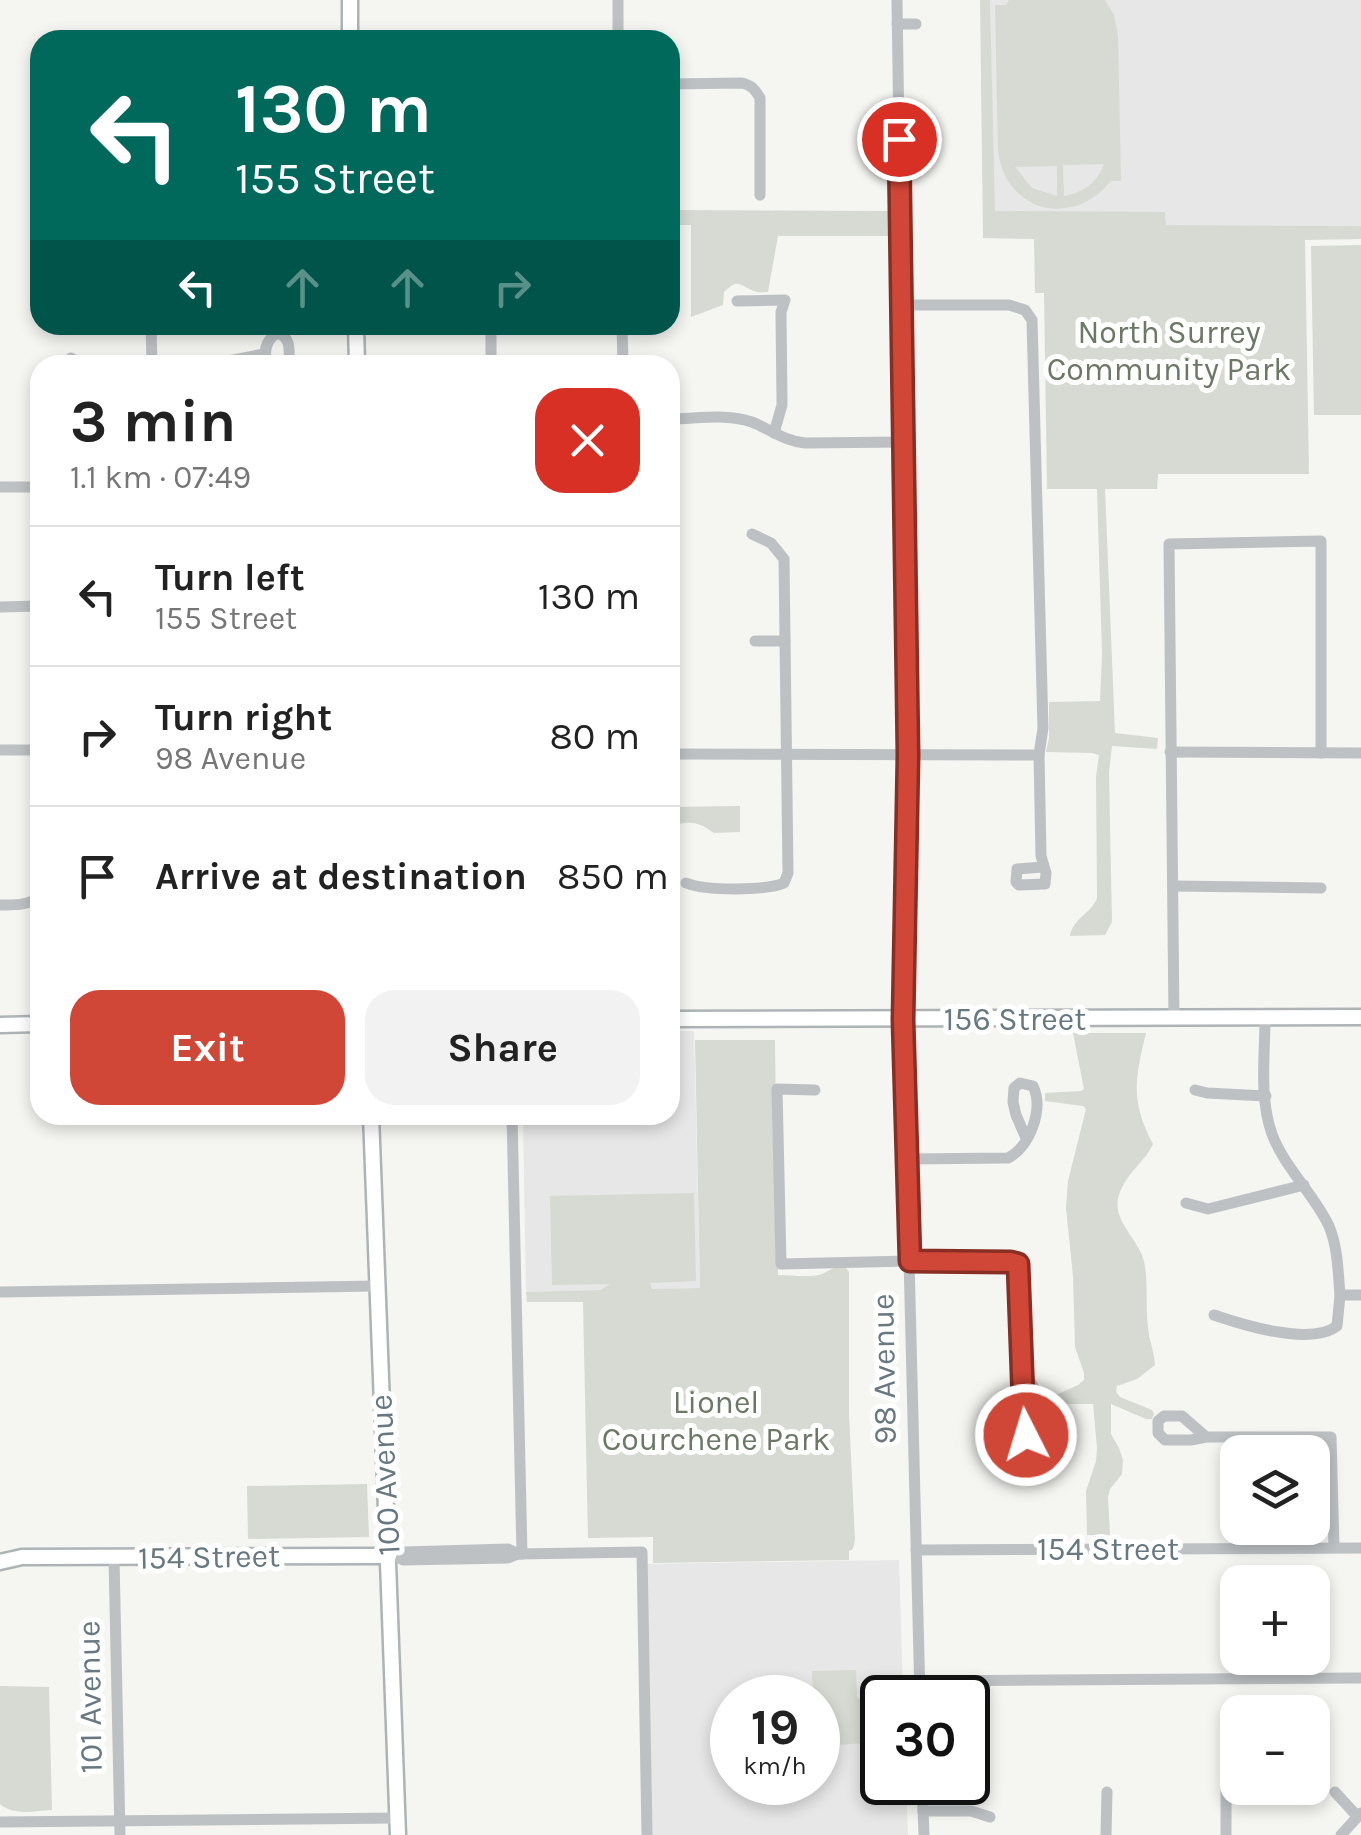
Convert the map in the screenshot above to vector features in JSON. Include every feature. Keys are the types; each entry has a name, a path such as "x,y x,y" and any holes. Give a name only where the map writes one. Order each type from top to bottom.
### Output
{"main road":[{"path":"350,0 350,30"},
{"name":"156 Street","path":"680,1019 1361,1017"},
{"path":"0,1024 30,1024"},
{"name":"100 Avenue","path":"371,1125 376,1286 392,1556 398,1835"},
{"name":"154 Street","path":"0,1552 22,1557"},
{"name":"154 Street","path":"0,1562 22,1557 392,1556"}],"street":[{"path":"618,0 618,30"},
{"name":"98 Avenue","path":"897,0 908,755 903,1020 920,1675"},
{"path":"897,24 916,24"},
{"path":"680,84 742,82 750,85 760,98 760,195"},
{"path":"899,139 918,139"},
{"path":"737,301 786,300 781,312 782,411 774,433"},
{"path":"902,305 1009,305 1028,313 1032,320 1044,867"},
{"path":"680,420 739,419 804,443 904,442"},
{"path":"0,488 30,486"},
{"path":"686,883 697,887 765,888 784,883 788,868 784,559 772,543 752,534"},
{"path":"1174,1018 1170,544 1322,541 1321,753"},
{"path":"0,607 30,606"},
{"path":"755,641 785,640"},
{"path":"0,750 30,755"},
{"path":"1170,752 1361,753"},
{"path":"680,754 1040,755"},
{"path":"1174,886 1321,888"},
{"path":"0,905 30,902"},
{"path":"1214,1315 1314,1335 1336,1326 1340,1295 1332,1234 1272,1136 1267,1114 1265,1018"},
{"path":"815,1090 778,1090 781,1264 1018,1264 1024,1426 1030,1440 1037,1441 1047,1429 1044,1410 1022,1369"},
{"path":"1195,1090 1266,1096"},
{"path":"512,1125 520,1554"},
{"path":"907,1158 1008,1158 1018,1153 1026,1138"},
{"path":"1186,1204 1208,1209 1304,1185"},
{"path":"0,1292 376,1286"},
{"path":"1340,1295 1361,1295"},
{"path":"1206,1437 1331,1437 1334,1547"},
{"name":"154 Street","path":"916,1550 1361,1548"},
{"name":"154 Street","path":"392,1556 403,1560 642,1552 647,1835"},
{"name":"101 Avenue","path":"114,1558 120,1828"},
{"path":"990,1681 1361,1678"},
{"path":"1106,1835 1107,1792"},
{"path":"1335,1792 1359,1814 1341,1835"},
{"path":"923,1805 924,1835"},
{"path":"1226,1805 1226,1835"},
{"path":"923,1811 971,1811 990,1817"},
{"path":"0,1822 120,1828 398,1818"}],"shaded area":[{"path":"990,0 1361,0 1361,226 1166,225 1165,212 994,212"},
{"path":"680,1031 694,1031 700,1288 526,1292 523,1125 680,1125"},
{"path":"899,1560 902,1675 860,1675 860,1805 907,1805 908,1835 652,1835 642,1564"}],"green space":[{"name":"North Surrey Community Park","path":"980,0 990,0 995,211 1165,212 1166,225 1361,226 1361,239 1305,240 1309,474 1158,474 1157,489 1105,489 1115,733 1158,738 1157,749 1112,746 1112,922 1105,935 1070,936 1097,898 1099,755 1046,752 1049,702 1100,701 1097,489 1047,489 1044,293 1035,293 1034,239 983,238"},
{"path":"1009,0 1105,0 1114,15 1118,36 1121,181 1111,181 1078,205 1042,207 1013,188 1003,171 998,150 995,5 1006,5","holes":["1103,164 1104,165 1088,186 1064,196 1063,165","1057,166 1057,196 1032,188 1015,167"]},
{"path":"680,210 889,211 889,236 778,236 768,292 733,285 724,292 723,305 691,317 691,225 680,225"},
{"path":"1361,245 1361,415 1314,415 1311,246"},
{"path":"740,806 740,832 714,833 693,823 680,824 680,807"},
{"path":"1073,1033 1146,1033 1137,1089 1141,1115 1153,1144 1126,1180 1117,1204 1145,1266 1148,1327 1155,1365 1137,1379 1117,1386 1116,1392 1154,1414 1152,1419 1146,1419 1111,1404 1111,1434 1123,1460 1122,1474 1108,1497 1110,1535 1087,1535 1086,1491 1097,1448 1093,1404 1050,1401 1084,1380 1075,1347 1066,1208 1068,1181 1086,1109 1045,1101 1045,1093 1084,1089"},
{"name":"Lionel Courchene Park","path":"695,1040 775,1040 778,1275 817,1275 838,1267 849,1272 849,1414 855,1540 849,1560 653,1563 653,1537 588,1538 583,1302 527,1302 526,1292 601,1290 610,1284 552,1285 550,1196 694,1193 696,1281 650,1283 652,1289 700,1288"},
{"path":"367,1484 369,1537 248,1539 247,1486"},
{"path":"856,1670 860,1743 840,1745 840,1675 812,1675 812,1671"},
{"path":"0,1686 49,1687 52,1810 18,1811 0,1804"}],"route":[{"path":"899,139 908,755 903,1020 910,1261 1018,1264 1026,1435"}]}
